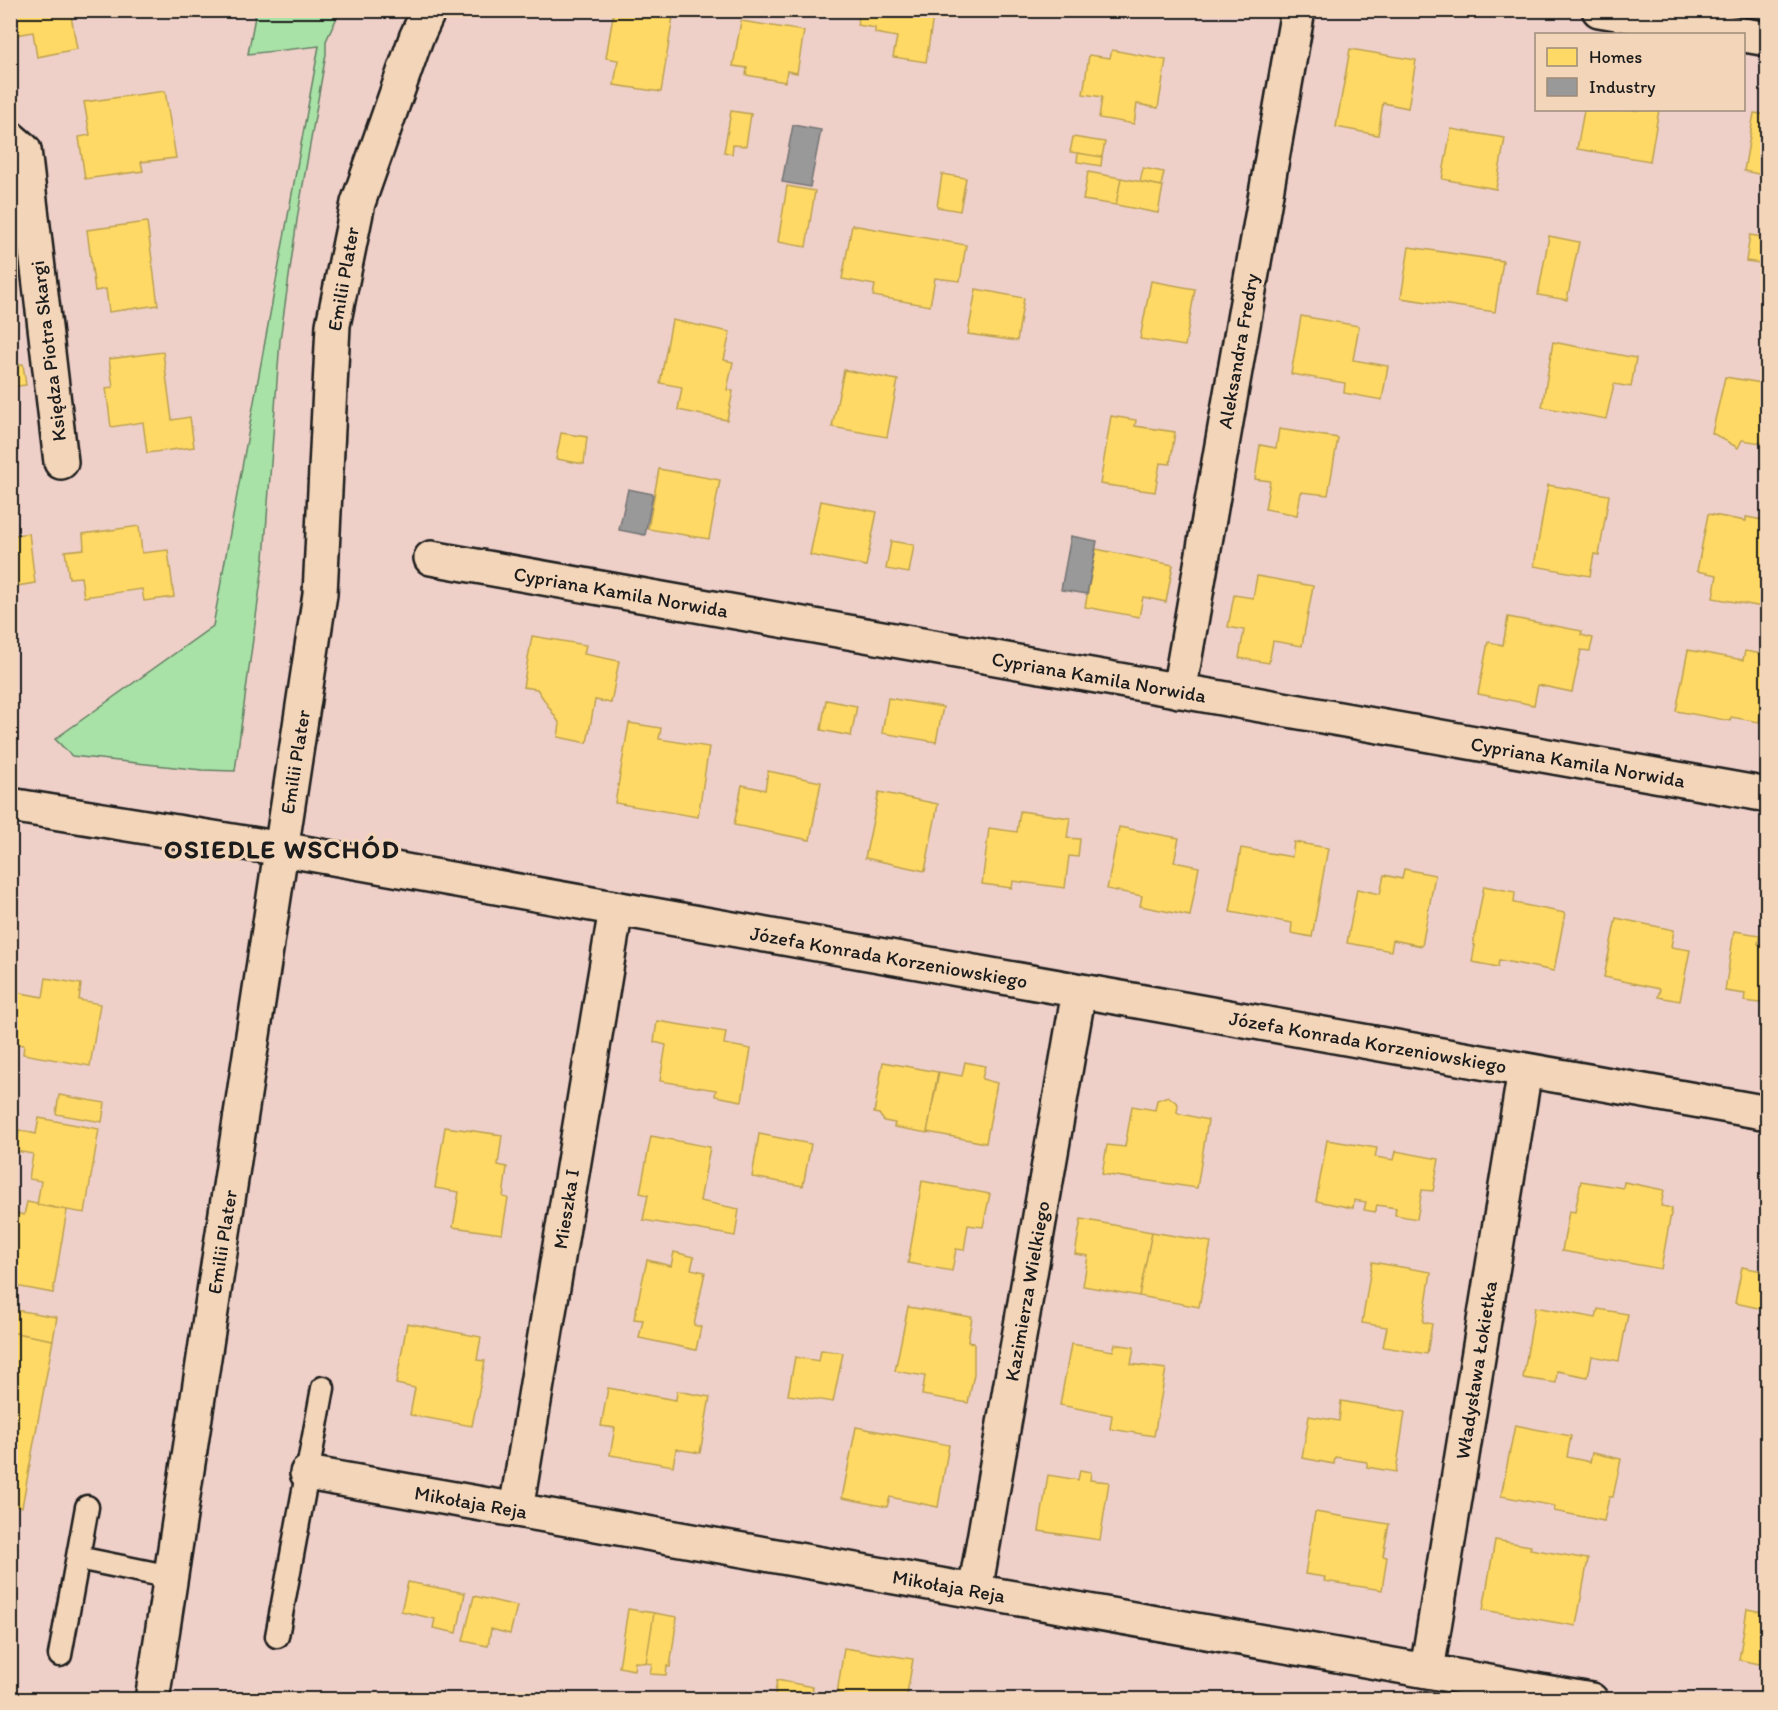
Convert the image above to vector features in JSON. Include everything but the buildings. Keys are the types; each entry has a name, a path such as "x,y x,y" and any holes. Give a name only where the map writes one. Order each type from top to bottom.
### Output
{"street":[{"name":"Emilii Plater","path":"152,1700 321,594 333,325 358,203 416,38 429,10"},
{"name":"Aleksandra Fredry","path":"1179,691 1298,10"},
{"path":"1599,10 1730,33"},
{"path":"1745,36 1767,39"},
{"name":"Księdza Piotra Skargi","path":"10,138 24,150 61,462"},
{"name":"Cypriana Kamila Norwida","path":"431,558 1767,795"},
{"name":"Józefa Konrada Korzeniowskiego","path":"10,805 282,849 1767,1113"},
{"name":"Mieszka I","path":"516,1510 616,909"},
{"name":"Kazimierza Wielkiego","path":"975,1591 1079,991"},
{"name":"Władysława Łokietka","path":"1427,1670 1525,1070"},
{"name":"Mikołaja Reja","path":"307,1473 1592,1700"}],"lane":[{"path":"277,1636 323,1388"},
{"path":"60,1655 87,1507"},
{"path":"78,1558 171,1577"}],"green space":[{"path":"256,11 340,11 326,41 326,54 298,213 280,340 264,558 235,771 202,770 72,756 55,739 213,626 319,46 248,54"}],"district":[{"name":"OSIEDLE WSCHÓD","path":"282,849"}]}
